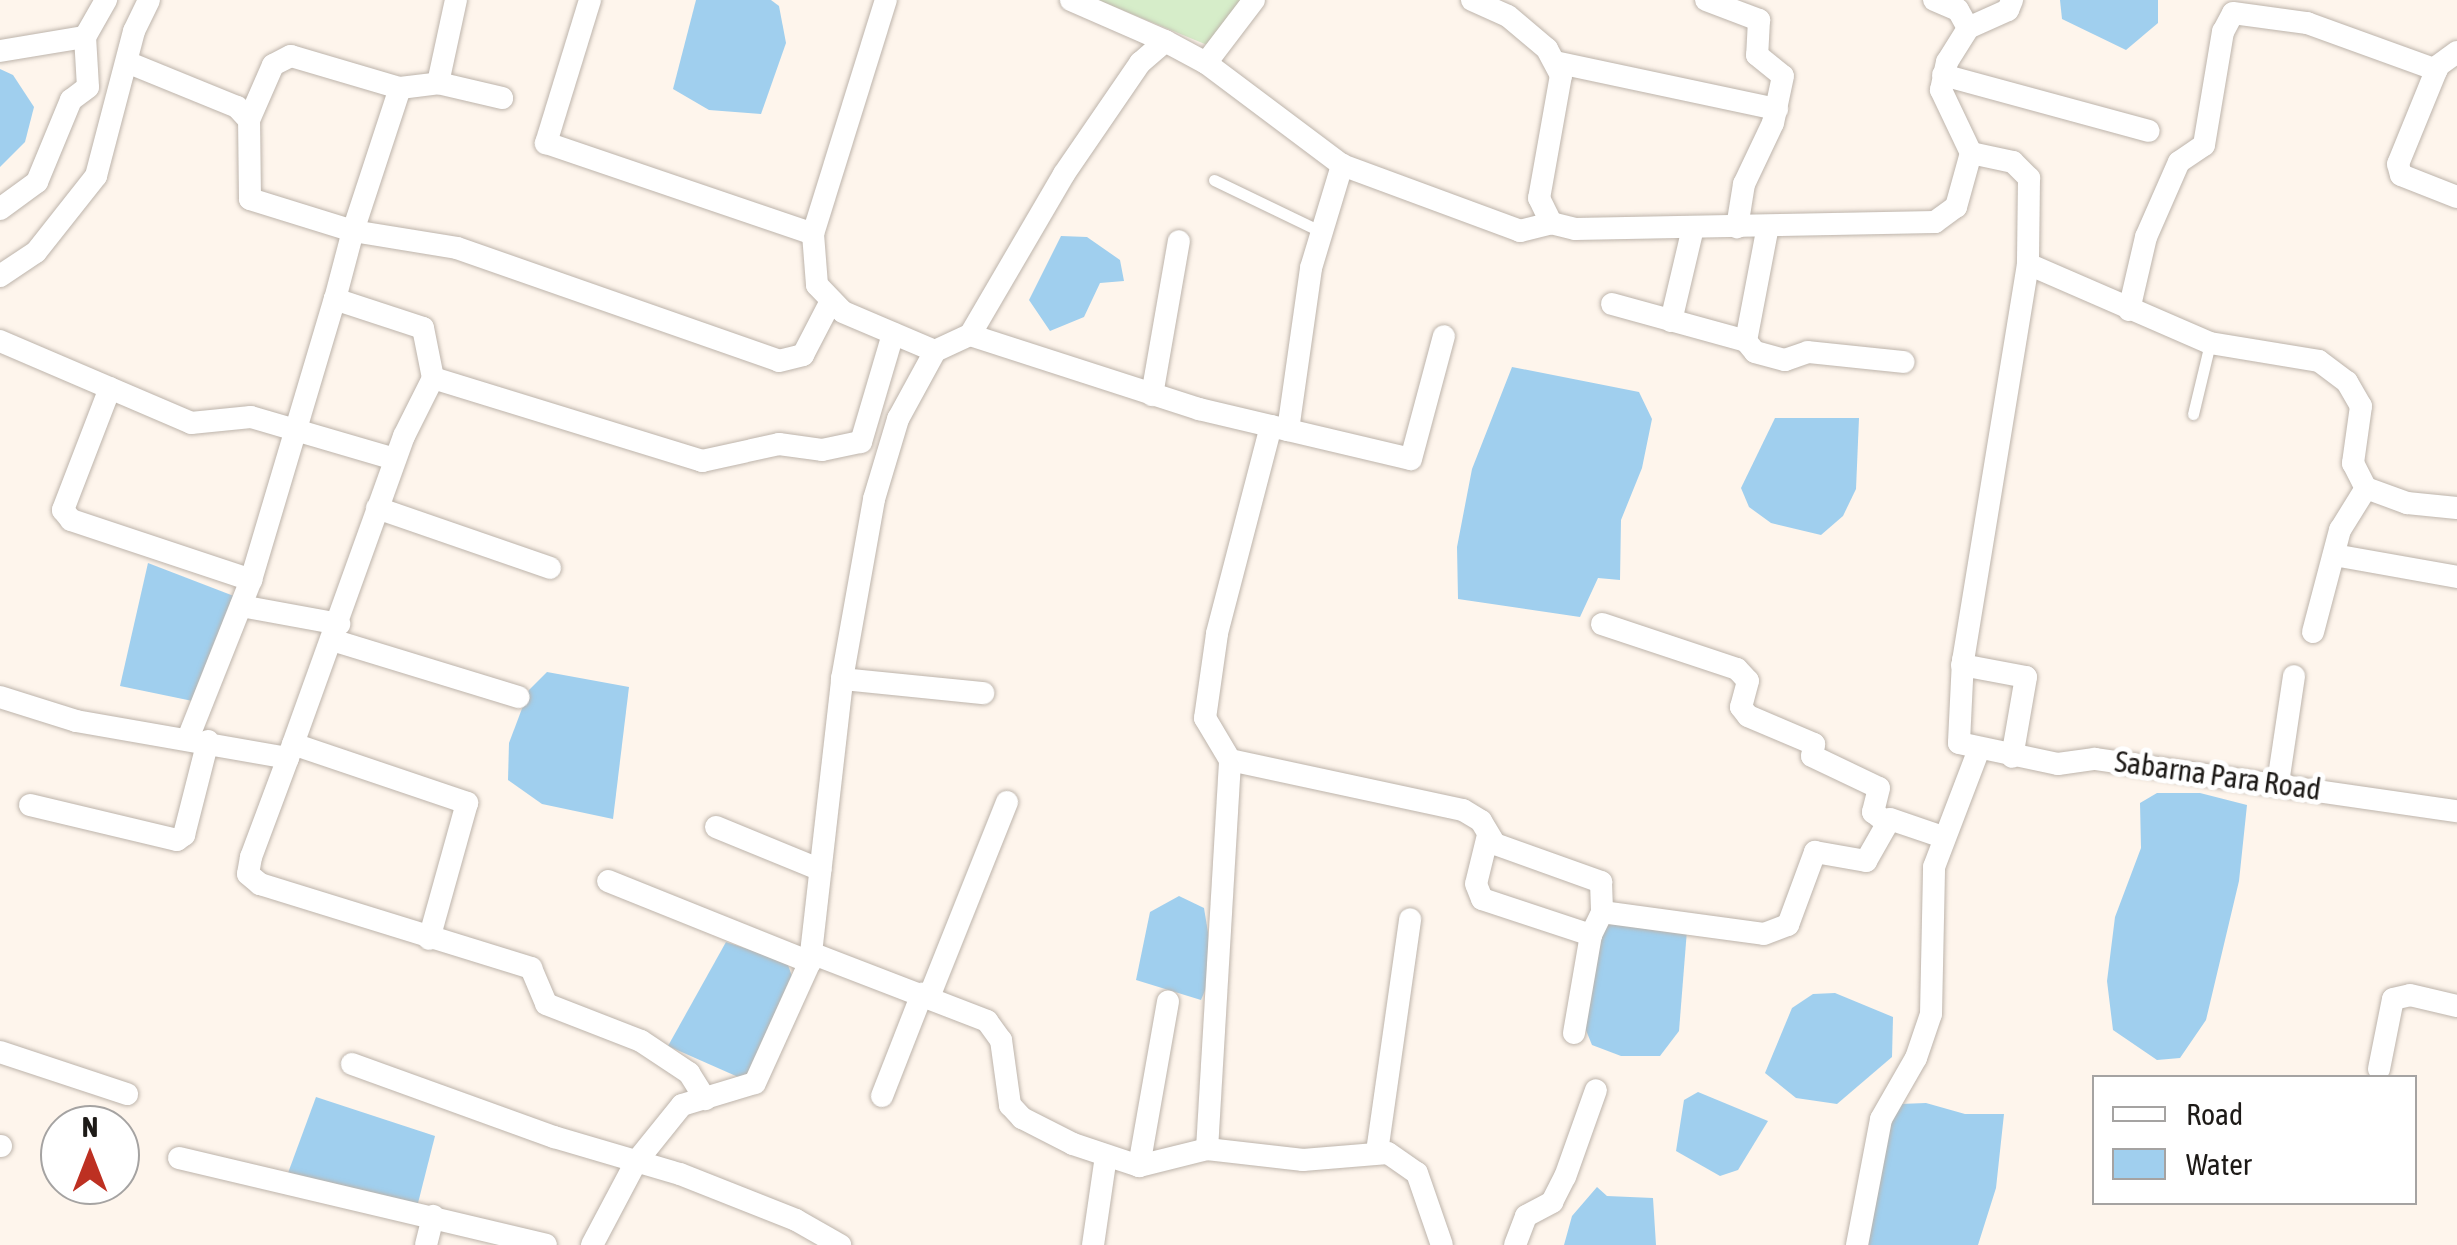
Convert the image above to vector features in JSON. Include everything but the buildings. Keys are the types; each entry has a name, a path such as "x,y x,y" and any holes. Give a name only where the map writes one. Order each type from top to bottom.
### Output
{"street":[{"path":"0,209 37,182 72,100 88,88 86,37 106,0"},
{"path":"0,276 36,252 96,176 148,0"},
{"path":"438,83 456,0"},
{"path":"590,0 546,143 814,234"},
{"path":"886,0 814,234 817,284 856,320 935,351"},
{"path":"1071,0 1206,63 1342,165 1520,231 1550,224 1575,229 1935,222 1956,207 1970,154"},
{"path":"1206,63 1254,0"},
{"path":"1472,0 1508,16 1554,62 1561,75 1539,198 1550,224"},
{"path":"1706,0 1759,20 1757,55 1783,76 1778,109 1744,184 1738,227"},
{"path":"1934,0 1958,10 1968,28"},
{"path":"1856,1245 1881,1120 1916,1058 1931,1014 1934,867 1940,836 1978,752 1958,739 1962,664 2028,264 2029,178 2013,162 1970,154 1956,134 1941,90 1943,75 1968,28 2008,10 2012,0"},
{"path":"2129,310 2146,237 2179,162 2204,145 2223,32 2234,13 2307,24 2437,70"},
{"path":"0,51 86,37"},
{"path":"594,1244 636,1162 682,1105 756,1083 811,958 842,679 874,499 898,419 935,351 970,335 1064,174 1140,63 1165,42"},
{"path":"2457,52 2437,70 2398,170 2457,197"},
{"path":"502,98 438,83 400,88 281,58 250,120 250,199 353,231 457,248 779,362 803,355 831,301"},
{"path":"127,62 237,106 250,120"},
{"path":"1554,62 1778,109"},
{"path":"1943,75 2150,131"},
{"path":"30,806 177,840 184,835 199,739 302,428 353,231 400,88"},
{"path":"1207,1149 1230,760 1206,718 1217,634 1280,428 1320,231 1342,165"},
{"path":"1746,341 1768,226"},
{"path":"1670,321 1693,228"},
{"path":"1152,395 1179,241"},
{"path":"2028,264 2210,343 2320,362 2347,382 2361,406 2353,462 2366,488 2407,503 2457,508"},
{"path":"336,299 423,328 433,378 395,459 248,874 276,890 531,968 546,1004 641,1041 689,1074 705,1099"},
{"path":"1612,304 1746,341 1755,352 1785,360 1808,352 1902,362"},
{"path":"433,378 702,461 779,444 822,450 862,442 893,334"},
{"path":"970,335 1152,395 1412,458 1444,336"},
{"path":"0,341 191,423 251,417 302,428 395,459"},
{"path":"110,388 63,510 70,520 251,580"},
{"path":"2313,632 2344,519 2366,488"},
{"path":"377,508 550,568"},
{"path":"2334,554 2457,577"},
{"path":"241,606 335,632 518,698"},
{"path":"1602,624 1737,670 1748,681 1741,706 1748,716 1814,744 1812,756 1879,788 1873,812 1886,822"},
{"path":"1962,664 2026,677 2012,757"},
{"path":"2278,783 2294,676"},
{"path":"842,679 984,694"},
{"path":"0,697 76,721 291,751 467,803 429,939"},
{"name":"Sabarna Para Road","path":"1978,752 2058,764 2096,759 2457,811"},
{"path":"1230,760 1463,810 1481,820 1487,839 1476,884 1482,899 1592,935"},
{"path":"882,1096 1007,802"},
{"path":"1602,912 1777,932 1788,925 1815,852 1866,861 1886,822 1899,819 1940,836"},
{"path":"716,828 821,870"},
{"path":"1487,839 1601,882 1602,912 1592,935 1574,1033"},
{"path":"608,881 988,1021 1001,1040 1010,1105 1022,1118 1106,1156 1139,1166 1207,1149 1303,1160 1377,1152 1417,1173 1442,1245"},
{"path":"1377,1152 1410,919"},
{"path":"2379,1068 2393,999 2410,995 2457,1006"},
{"path":"1139,1166 1168,1002"},
{"path":"0,1052 127,1094"},
{"path":"352,1064 796,1220 840,1245"},
{"path":"1515,1245 1526,1216 1552,1202 1596,1090"},
{"path":"1093,1245 1106,1156"},
{"path":"179,1158 546,1245"},
{"path":"426,1245 433,1216"}],"lane":[{"path":"1214,180 1320,231"},
{"path":"2193,414 2210,343"}],"green space":[{"path":"1098,0 1242,0 1212,47"}],"water":[{"path":"696,0 771,0 779,6 786,43 761,114 709,110 673,89"},
{"path":"2060,0 2158,0 2158,23 2126,50 2062,19"},
{"path":"0,69 13,75 34,107 25,142 0,167"},
{"path":"1061,236 1087,237 1120,260 1124,281 1100,283 1084,317 1050,331 1029,300"},
{"path":"1512,367 1639,392 1652,419 1642,468 1621,520 1620,580 1598,578 1580,617 1458,599 1457,547 1472,469"},
{"path":"1775,418 1859,418 1856,489 1843,516 1821,535 1771,523 1749,507 1741,488"},
{"path":"148,563 239,598 207,704 120,686"},
{"path":"547,672 629,687 613,819 542,804 508,780 509,743 529,690"},
{"path":"2157,793 2200,793 2247,805 2239,881 2206,1020 2180,1058 2157,1060 2113,1030 2107,981 2115,917 2141,848 2140,803"},
{"path":"1179,896 1204,908 1214,969 1201,1000 1136,980 1150,912"},
{"path":"1598,923 1687,930 1679,1031 1660,1056 1621,1056 1592,1045 1581,1018"},
{"path":"726,942 787,962 795,985 745,1080 668,1046"},
{"path":"1835,993 1893,1017 1892,1057 1837,1104 1796,1098 1765,1073 1792,1008 1813,994"},
{"path":"1698,1092 1768,1121 1738,1170 1720,1176 1676,1151 1684,1100"},
{"path":"316,1097 435,1136 417,1207 288,1173"},
{"path":"1926,1103 1965,1114 2004,1114 1996,1188 1978,1245 1857,1245 1869,1173 1900,1104"},
{"path":"1597,1187 1607,1196 1653,1198 1656,1245 1564,1245 1572,1216"}]}
